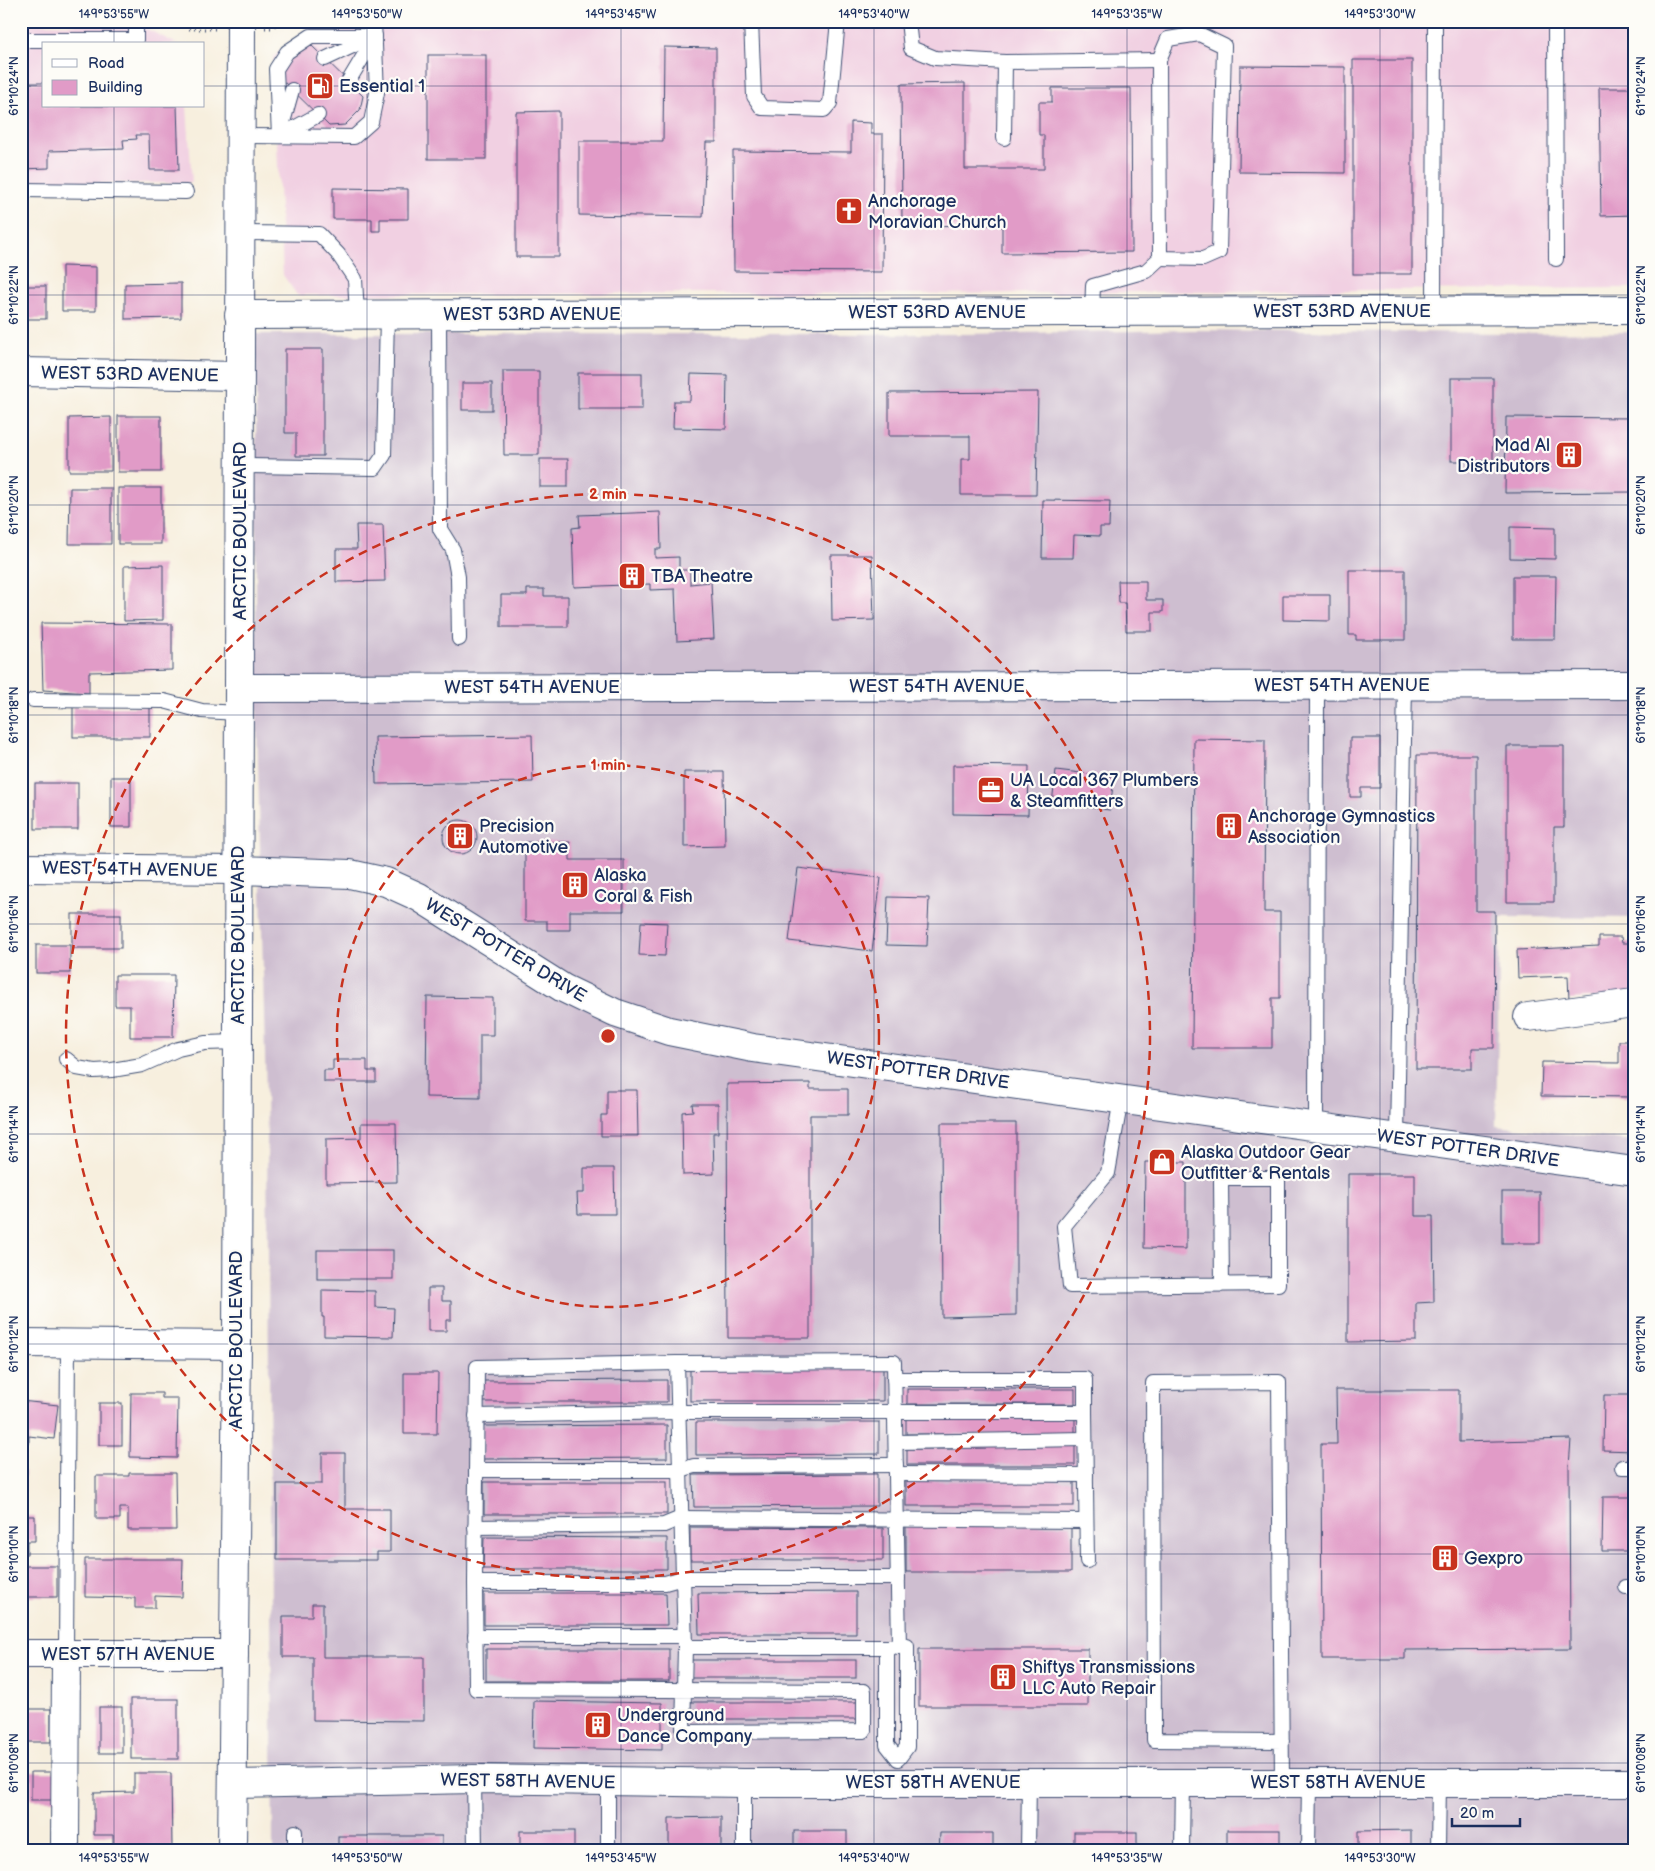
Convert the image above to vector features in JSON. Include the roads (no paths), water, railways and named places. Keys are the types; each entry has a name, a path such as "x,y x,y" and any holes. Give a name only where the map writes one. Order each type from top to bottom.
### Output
{"street":[{"name":"ARCTIC BOULEVARD","path":"232,1850 238,1042 241,21"},
{"name":"WEST 53RD AVENUE","path":"240,315 1634,310"},
{"name":"WEST 53RD AVENUE","path":"21,372 240,376"},
{"name":"WEST 54TH AVENUE","path":"239,700 1405,685 1634,685"},
{"name":"WEST 54TH AVENUE","path":"21,868 238,870"},
{"name":"WEST POTTER DRIVE","path":"238,870 350,874 386,882 419,897 562,988 615,1013 669,1031 753,1048 1634,1171"},
{"path":"1528,1017 1634,1003"},
{"path":"21,1343 236,1345"},
{"name":"WEST 57TH AVENUE","path":"21,1654 234,1654"},
{"path":"65,1850 66,1654"},
{"name":"WEST 58TH AVENUE","path":"233,1784 474,1779 608,1782 744,1782 897,1770 1029,1782 1634,1783"}],"lane":[{"path":"21,40 136,40 136,21"},
{"path":"241,136 354,138 371,122 377,93 374,21"},
{"path":"751,21 754,96 762,108 824,110 830,103 838,21"},
{"path":"908,21 912,48 935,58 1005,62 1159,60"},
{"path":"1434,311 1435,21"},
{"path":"1555,21 1556,259"},
{"path":"1092,312 1093,286 1146,271 1160,258 1203,259 1219,252 1224,46 1199,28 1168,39 1159,60 1160,258"},
{"path":"279,136 276,69 287,52 311,36 375,36"},
{"path":"325,59 375,36"},
{"path":"348,82 375,36"},
{"path":"1004,138 1005,62"},
{"path":"279,136 292,90"},
{"path":"279,136 318,115"},
{"path":"21,190 186,192"},
{"path":"240,233 319,234 338,254 355,279 357,314"},
{"path":"439,314 440,529 453,550 456,568 459,639"},
{"path":"240,466 374,468 384,455 387,315"},
{"path":"1397,1138 1405,685"},
{"path":"1316,686 1316,1126"},
{"path":"33,700 164,701 202,711 239,700"},
{"path":"66,1059 77,1068 94,1071 112,1070 142,1065 178,1049 205,1043 238,1042"},
{"path":"1121,1098 1108,1172 1064,1226 1070,1286 1222,1285 1278,1284 1278,1178 1221,1178 1222,1285"},
{"path":"66,1654 68,1343"},
{"path":"887,1692 476,1688 477,1366 894,1362 898,1647 906,1747 897,1770"},
{"path":"677,1363 685,1641 683,1732 864,1731 864,1691"},
{"path":"894,1379 1085,1379 1087,1561"},
{"path":"1282,1741 1154,1740 1153,1383 1279,1382 1282,1741 1295,1782 1308,1850"},
{"path":"476,1416 678,1412 1085,1412"},
{"path":"896,1442 1085,1439"},
{"path":"476,1470 680,1470 694,1466 1086,1474"},
{"path":"475,1527 664,1525 681,1518 1086,1520"},
{"path":"475,1583 665,1583 683,1578 898,1578"},
{"path":"475,1636 898,1647"},
{"path":"897,1770 887,1745 887,1692 898,1647"},
{"path":"474,1779 476,1850"},
{"path":"608,1782 608,1850"},
{"path":"744,1782 744,1850"},
{"path":"1028,1850 1029,1782"},
{"path":"1182,1850 1183,1782"},
{"path":"1438,1782 1438,1850"},
{"path":"295,1832 295,1850"}],"place":[{"name":"Essential 1","path":"320,86"},
{"name":"Anchorage Moravian Church","path":"849,211"},
{"name":"Mad Al Distributors","path":"1569,455"},
{"name":"TBA Theatre","path":"632,576"},
{"name":"UA Local 367 Plumbers & Steamfitters","path":"991,790"},
{"name":"Anchorage Gymnastics Association","path":"1229,826"},
{"name":"Precision Automotive","path":"460,836"},
{"name":"Alaska Coral & Fish","path":"575,885"},
{"name":"Alaska Outdoor Gear Outfitter & Rentals","path":"1162,1162"},
{"name":"Gexpro","path":"1445,1558"},
{"name":"Shiftys Transmissions LLC Auto Repair","path":"1003,1677"},
{"name":"Underground Dance Company","path":"598,1725"}]}
